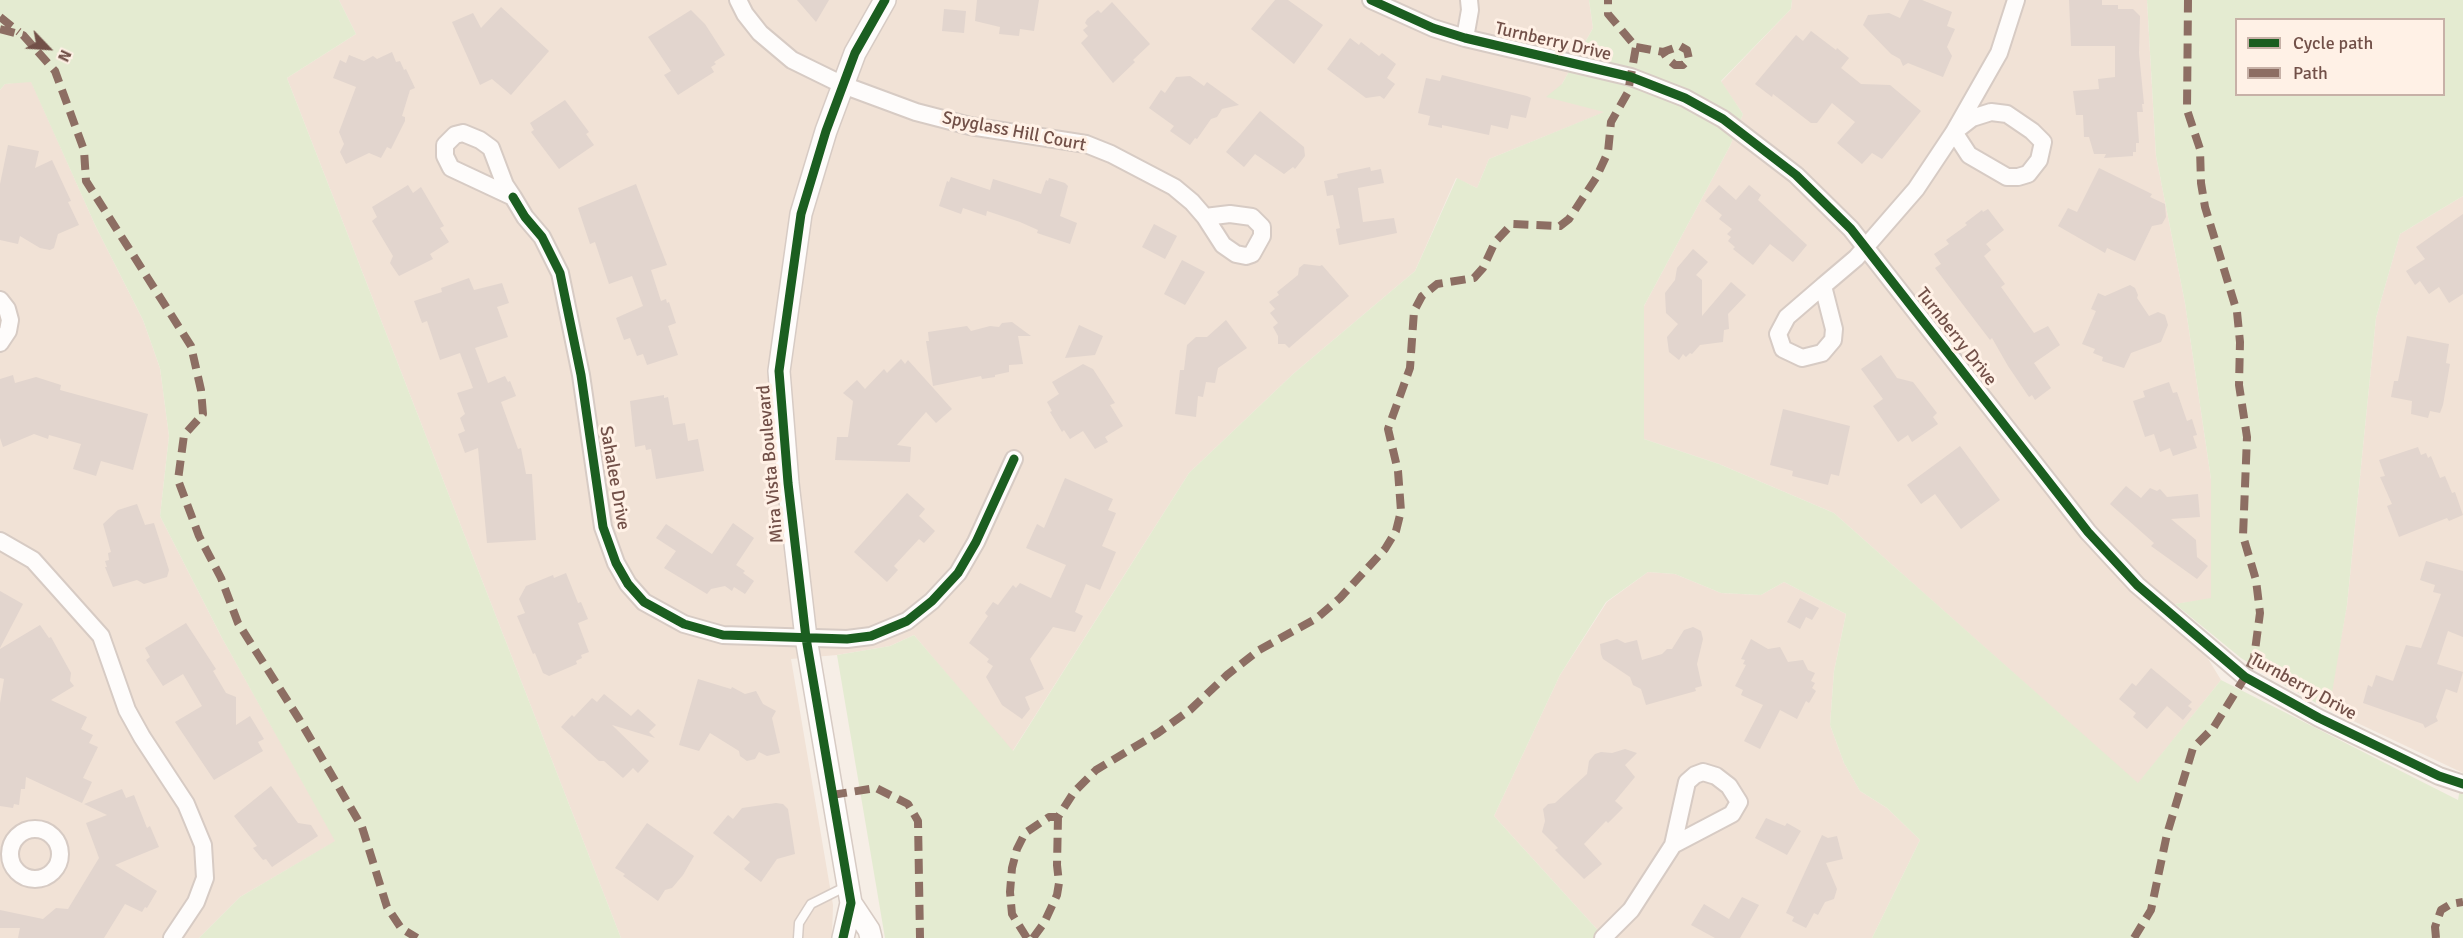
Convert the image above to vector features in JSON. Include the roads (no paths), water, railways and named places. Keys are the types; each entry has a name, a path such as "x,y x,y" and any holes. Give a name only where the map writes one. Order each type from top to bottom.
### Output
{"street":[{"name":"Spyglass Hill Court","path":"738,0 745,14 760,33 792,60 843,85 916,112 970,126 1086,144 1111,154 1174,187 1205,217"},
{"name":"Mira Vista Boulevard","path":"843,938 849,895 806,638 788,483 779,371 801,214 825,131 855,53 885,0"},
{"name":"Turnberry Drive","path":"1371,0 1433,28 1465,38 1631,77 1685,98 1723,118 1796,175 1851,229 2088,532 2137,585 2245,676 2329,723 2439,776 2463,784"},
{"path":"1465,38 1470,10 1469,0"},
{"path":"1823,286 1865,248 1916,189 1954,132 1999,53 2016,0"},
{"path":"1991,112 2007,114 2032,131 2043,142 2038,160 2028,174 2007,177 1969,155 1954,132 1972,118 1991,112"},
{"name":"Sahalee Drive","path":"513,197 525,217 542,237 560,273 581,375 603,527 616,563 628,584 644,602 684,624 723,635 847,639 871,636 907,621 932,601 958,573 972,550 1014,459"},
{"path":"0,300 7,309 10,320 8,331 0,343"},
{"path":"0,541 33,560 101,636 127,710 186,804 199,834 203,845 205,878 196,902 172,938"},
{"path":"1603,938 1631,910 1673,844 1687,782 1703,772 1716,776 1735,793 1739,802 1736,808 1732,814 1673,844"},
{"name":"Mira Vista Boulevard","path":"849,895 869,930 871,938"}],"lane":[{"path":"798,938 799,923 811,904 849,895"}]}
